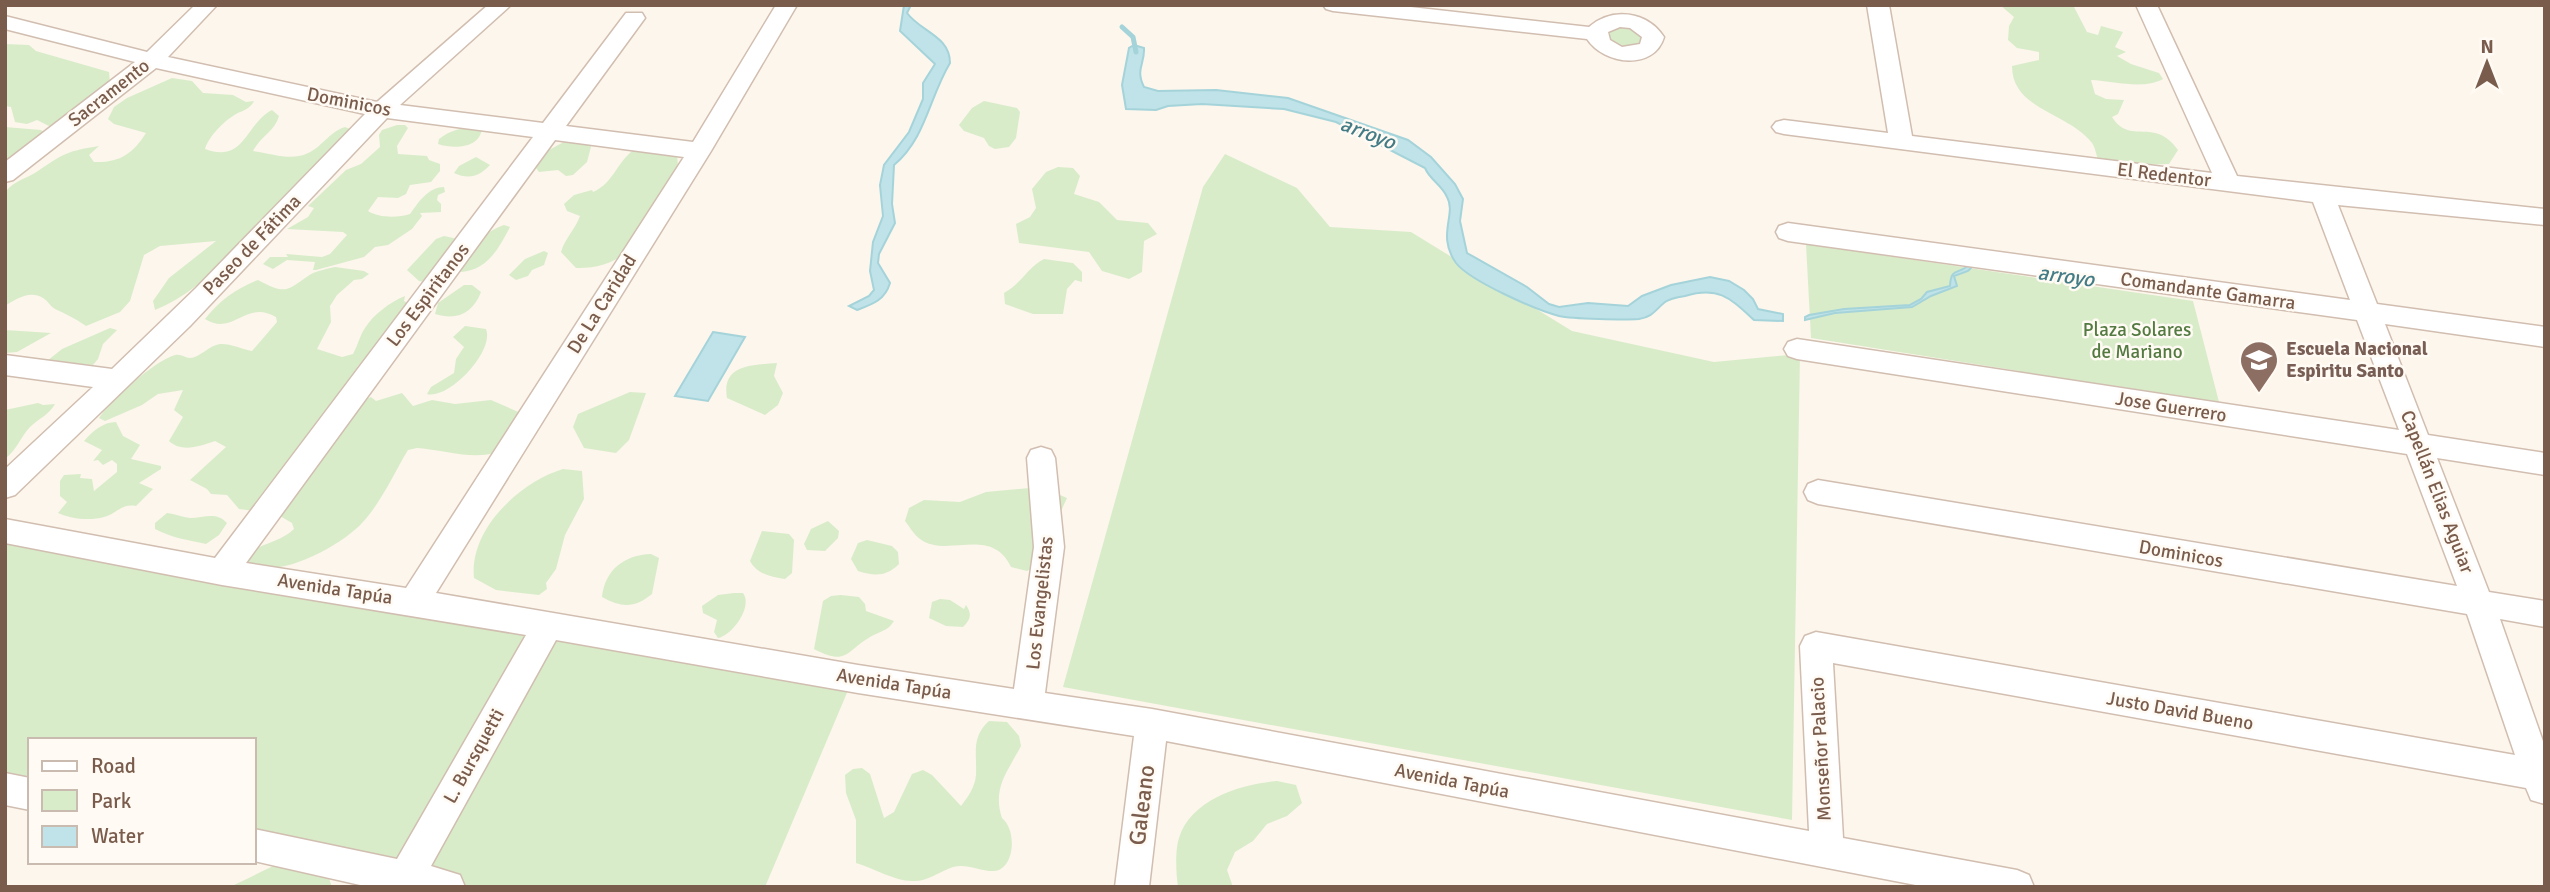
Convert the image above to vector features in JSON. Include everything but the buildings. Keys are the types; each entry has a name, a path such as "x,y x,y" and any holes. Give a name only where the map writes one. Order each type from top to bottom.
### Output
{"street":[{"name":"Sacramento","path":"5,174 152,60 207,5"},
{"name":"Paseo de Fátima","path":"5,487 204,296 381,110 467,31 500,5"},
{"name":"De La Caridad","path":"414,602 699,151 787,5"},
{"path":"1333,5 1394,8 1596,34"},
{"path":"1878,5 1901,141"},
{"path":"2146,5 2229,184"},
{"path":"1624,13 1646,28 1653,37 1650,47 1630,54 1614,51 1601,43 1596,34 1602,25 1624,13"},
{"name":"Los Espiritanos","path":"222,572 634,18"},
{"name":"Dominicos","path":"5,22 152,60 381,110 699,151"},
{"name":"El Redentor","path":"1784,127 2322,195 2545,217"},
{"name":"Capellán Elias Aguiar","path":"2322,195 2420,445 2542,781"},
{"name":"Comandante Gamarra","path":"1788,232 2545,337"},
{"name":"Jose Guerrero","path":"1797,349 2545,464"},
{"path":"5,365 115,380"},
{"name":"Los Evangelistas","path":"1025,705 1031,686 1049,547 1041,458"},
{"name":"Dominicos","path":"1818,492 2545,614"},
{"name":"Avenida Tapúa","path":"5,531 222,572 1152,724 2017,887"},
{"name":"L. Bursquetti","path":"402,883 548,625"},
{"name":"Justo David Bueno","path":"1816,646 2542,781"},
{"name":"Monseñor Palacio","path":"1816,646 1827,852"},
{"name":"Galeano","path":"1132,887 1152,724"},
{"path":"5,789 28,794"},
{"path":"256,846 402,883 447,887"}],"green space":[{"path":"2000,5 2073,5 2087,32 2098,35 2101,26 2123,32 2115,47 2126,52 2117,56 2131,64 2159,73 2163,79 2147,84 2091,80 2095,94 2106,99 2124,100 2118,114 2112,117 2127,130 2151,132 2169,140 2178,150 2169,164 2139,165 2098,159 2093,145 2082,133 2031,102 2014,81 2012,66 2039,60 2039,52 2017,48 2008,40 2009,26 2014,17"},
{"path":"1629,26 1642,37 1640,43 1623,47 1608,40 1607,32 1613,27"},
{"path":"5,44 29,45 36,51 109,72 110,83 55,129 37,120 27,124 15,122 11,107 5,106"},
{"path":"172,78 192,81 203,93 233,95 246,102 254,101 249,108 222,125 205,149 218,152 237,147 263,116 272,110 279,116 277,121 253,151 298,156 314,150 341,128 350,129 350,134 296,184 207,277 155,310 153,301 169,278 216,241 160,246 144,255 130,301 120,312 86,326 38,296 23,296 5,306 5,192 17,182 73,151 99,146 89,155 94,162 111,161 130,152 146,133 114,124 108,119 114,107 127,98"},
{"path":"984,101 1017,108 1020,112 1016,138 1009,147 995,149 989,146 984,138 964,131 959,125 972,108"},
{"path":"405,125 408,128 397,146 398,154 427,156 429,160 440,164 440,171 431,182 410,185 406,194 398,198 378,197 368,211 388,217 410,214 428,193 444,187 445,192 438,195 437,200 441,204 441,212 420,213 422,216 412,229 388,245 375,247 364,257 316,270 313,270 315,262 287,260 273,269 263,264 270,257 288,257 286,254 322,257 330,254 347,235 343,232 287,229 308,217 314,208 308,206 346,170 361,164 380,147 379,135 382,130"},
{"path":"5,127 41,130 48,135 44,144 5,160"},
{"path":"477,128 477,131 482,129 480,136 471,144 451,147 438,144 439,139 452,131"},
{"path":"573,137 592,143 587,162 573,175 566,176 558,170 539,172 536,168 549,150"},
{"path":"635,149 677,156 675,176 657,198 642,234 626,253 611,262 576,268 561,252 580,216 567,211 564,204 574,195 600,188"},
{"path":"1225,154 1297,188 1330,227 1411,232 1572,331 1714,362 1800,354 1792,820 1063,687 1203,187"},
{"path":"476,157 490,165 474,176 454,173 459,166"},
{"path":"1058,167 1073,168 1080,176 1074,194 1099,202 1117,220 1148,223 1157,234 1144,241 1142,272 1129,279 1102,271 1089,252 1019,243 1016,224 1030,217 1036,208 1032,189 1046,172"},
{"path":"504,225 510,227 491,257 478,267 461,272 466,256 476,243 489,232"},
{"path":"444,236 458,239 440,258 441,268 425,282 419,281 407,270 436,239"},
{"name":"Plaza Solares de Mariano","path":"1806,244 2193,301 2219,402 2108,385 2109,395 2021,380 2019,371 1811,338"},
{"path":"544,251 548,253 544,265 532,270 528,276 516,280 509,275 525,259"},
{"path":"1044,259 1073,263 1082,272 1082,282 1075,280 1067,289 1063,314 1033,314 1005,304 1004,293"},
{"path":"335,267 369,274 354,280 337,295 330,306 331,322 317,349 342,357 353,354 365,328 382,309 405,296 404,301 411,305 384,346 358,366 346,391 255,511 239,509 227,495 211,494 190,480 226,447 215,441 185,448 169,441 183,417 174,410 183,390 158,394 142,405 105,421 99,418 134,382 175,355 193,357 220,344 252,351 277,322 276,317 256,312 224,324 205,319 216,306 236,291 258,280 274,288 289,288 314,273"},
{"path":"464,285 472,285 481,292 469,310 457,316 435,314 438,303"},
{"path":"465,326 486,329 484,349 458,382 436,394 427,394 431,387 454,373 456,359 464,347 453,337"},
{"path":"110,328 117,330 103,344 93,365 47,361 62,349"},
{"path":"5,330 51,333 17,352 5,353"},
{"path":"777,363 774,376 783,393 778,405 765,415 727,398 729,378 741,368"},
{"path":"630,392 646,393 629,440 616,453 584,448 573,427 578,414"},
{"path":"402,393 413,406 432,400 455,404 491,400 523,414 508,444 500,451 465,455 417,448 408,450 381,497 362,523 338,542 305,560 270,568 255,567 242,561 253,551 294,529 292,523 280,516 362,401 371,397 376,401"},
{"path":"38,403 55,404 30,427 5,459 5,410"},
{"path":"116,422 123,436 140,445 131,459 161,466 161,469 139,483 153,489 136,506 123,507 108,516 81,519 58,513 67,502 60,496 60,481 64,475 81,474 80,478 92,479 94,491 117,472 117,464 112,460 103,465 98,460 93,461 102,450 84,441 98,428"},
{"path":"563,469 582,471 584,499 565,535 556,569 546,583 547,589 539,595 496,590 474,578 480,542 500,510 530,485"},
{"path":"1041,487 1067,498 1035,567 1027,571 1011,567 1002,555 992,548 981,545 931,544 918,537 905,521 909,508 924,500 960,502 986,492"},
{"path":"167,513 190,518 214,516 227,523 219,535 206,544 174,537 155,529 155,523"},
{"path":"828,521 839,531 838,538 825,551 807,550 804,544 811,529"},
{"path":"5,531 849,688 765,887 448,887 323,861 332,887 230,887 296,855 256,845 256,738 28,738 28,794 5,789"},
{"path":"762,531 789,534 794,540 792,573 785,579 760,572 750,561"},
{"path":"867,540 892,546 898,552 899,564 880,574 858,571 851,559 858,543"},
{"path":"651,554 659,558 652,594 640,602 628,605 602,597 607,579 618,566 632,557"},
{"path":"743,593 743,612 730,632 718,638 714,632 717,620 703,613 702,606 718,595"},
{"path":"831,596 859,597 865,604 866,611 894,621 886,629 840,657 814,649 823,601"},
{"path":"950,600 964,609 966,605 970,616 963,627 946,626 929,618 932,602"},
{"path":"989,721 1007,722 1019,736 1021,746 1000,789 999,807 1012,839 1007,863 995,871 953,867 928,878 912,881 891,877 856,863 856,820 846,793 845,775 853,769 862,768 870,774 884,818 894,812 912,774 923,770 932,775 961,806 974,784 977,739"},
{"path":"1277,781 1296,785 1302,803 1287,816 1267,824 1253,841 1235,852 1227,870 1233,887 1178,887 1176,862 1179,838 1194,813 1219,796 1234,790"}],"water":[{"path":"904,5 911,5 907,13 945,46 950,63 913,143 894,165 892,204 895,223 879,254 878,263 890,283 888,289 882,297 857,310 849,306 869,296 874,290 870,271 873,242 883,216 880,185 884,165 909,132 923,99 923,83 935,64 900,31"},
{"path":"1134,45 1144,48 1140,71 1144,87 1158,91 1216,90 1288,98 1408,140 1431,157 1455,184 1463,199 1460,221 1467,253 1527,287 1549,304 1559,307 1588,303 1628,306 1642,296 1671,285 1710,277 1729,281 1744,290 1758,309 1783,314 1783,321 1754,320 1731,300 1707,292 1669,300 1651,315 1639,319 1559,316 1520,301 1475,278 1456,263 1448,243 1449,204 1445,193 1425,168 1336,122 1284,109 1202,104 1168,106 1156,110 1126,109 1122,85 1129,48"},
{"path":"1969,264 1975,264 1968,271 1954,276 1957,286 1912,307 1835,313 1805,320 1809,315 1844,309 1910,305 1927,292 1950,286 1952,275"},
{"path":"713,332 745,337 708,401 675,396"}],"waterway":[{"name":"arroyo","path":"1122,27 1133,37 1136,52"}],"place":[{"name":"Escuela Nacional Espiritu Santo","path":"2259,394"}]}
